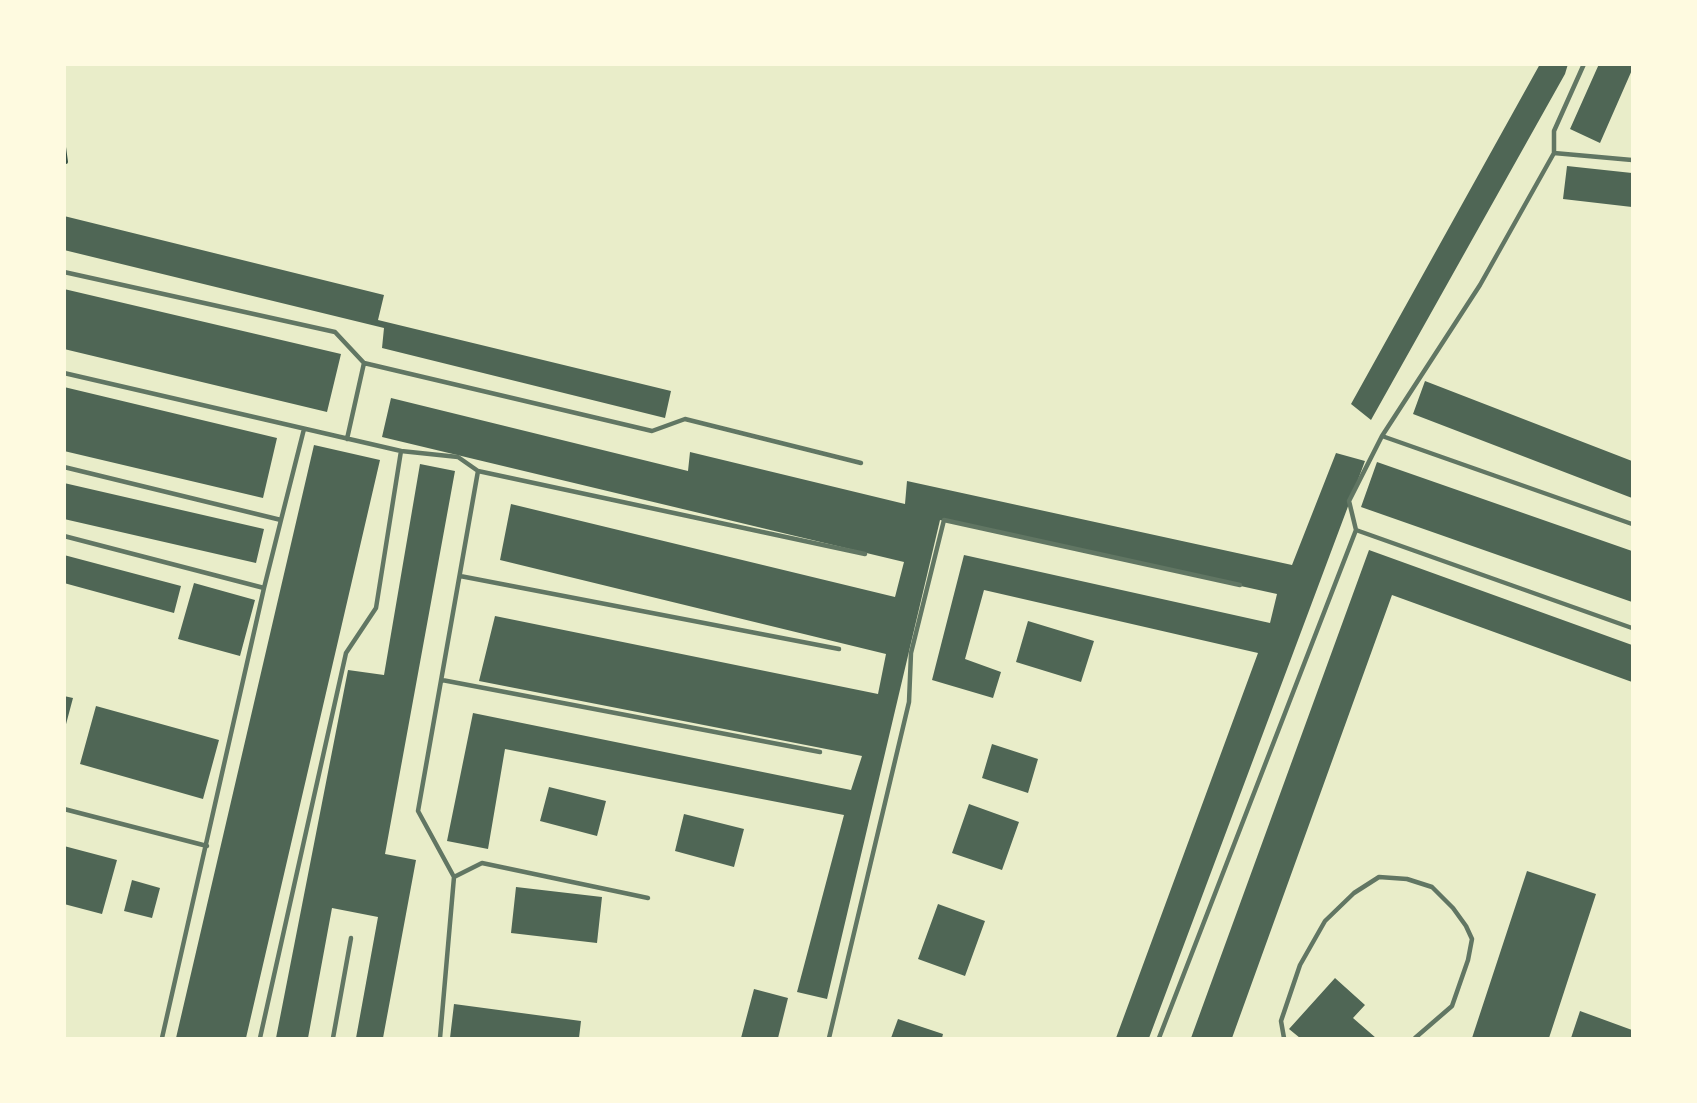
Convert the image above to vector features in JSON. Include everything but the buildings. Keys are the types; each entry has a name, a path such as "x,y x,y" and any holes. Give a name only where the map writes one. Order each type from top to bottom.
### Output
{"lane":[{"path":"1159,1038 1356,530 1349,501 1382,436 1480,285 1554,153 1554,131 1584,64"},
{"path":"1554,153 1632,160"},
{"path":"64,272 335,332 364,363 652,431 685,419 861,464"},
{"path":"347,439 364,363"},
{"path":"64,374 401,451 458,457 478,471 865,554"},
{"path":"162,1038 264,588 304,429"},
{"path":"1382,436 1632,524"},
{"path":"260,1038 346,653 376,608 401,451"},
{"path":"64,467 281,520"},
{"path":"440,1038 454,877 418,811 478,471"},
{"path":"829,1038 909,702 911,653 944,520 1240,585"},
{"path":"1356,530 1632,628"},
{"path":"64,536 264,588"},
{"path":"460,576 839,649"},
{"path":"442,680 820,752"},
{"path":"64,809 207,846"},
{"path":"454,877 482,864 648,898"},
{"path":"1284,1038 1281,1021 1300,965 1325,921 1354,893 1380,877 1407,879 1432,887 1453,908 1472,939 1468,960 1452,1006 1416,1038"},
{"path":"333,1038 351,938"}],"path":[{"path":"64,147 66,162"}]}
